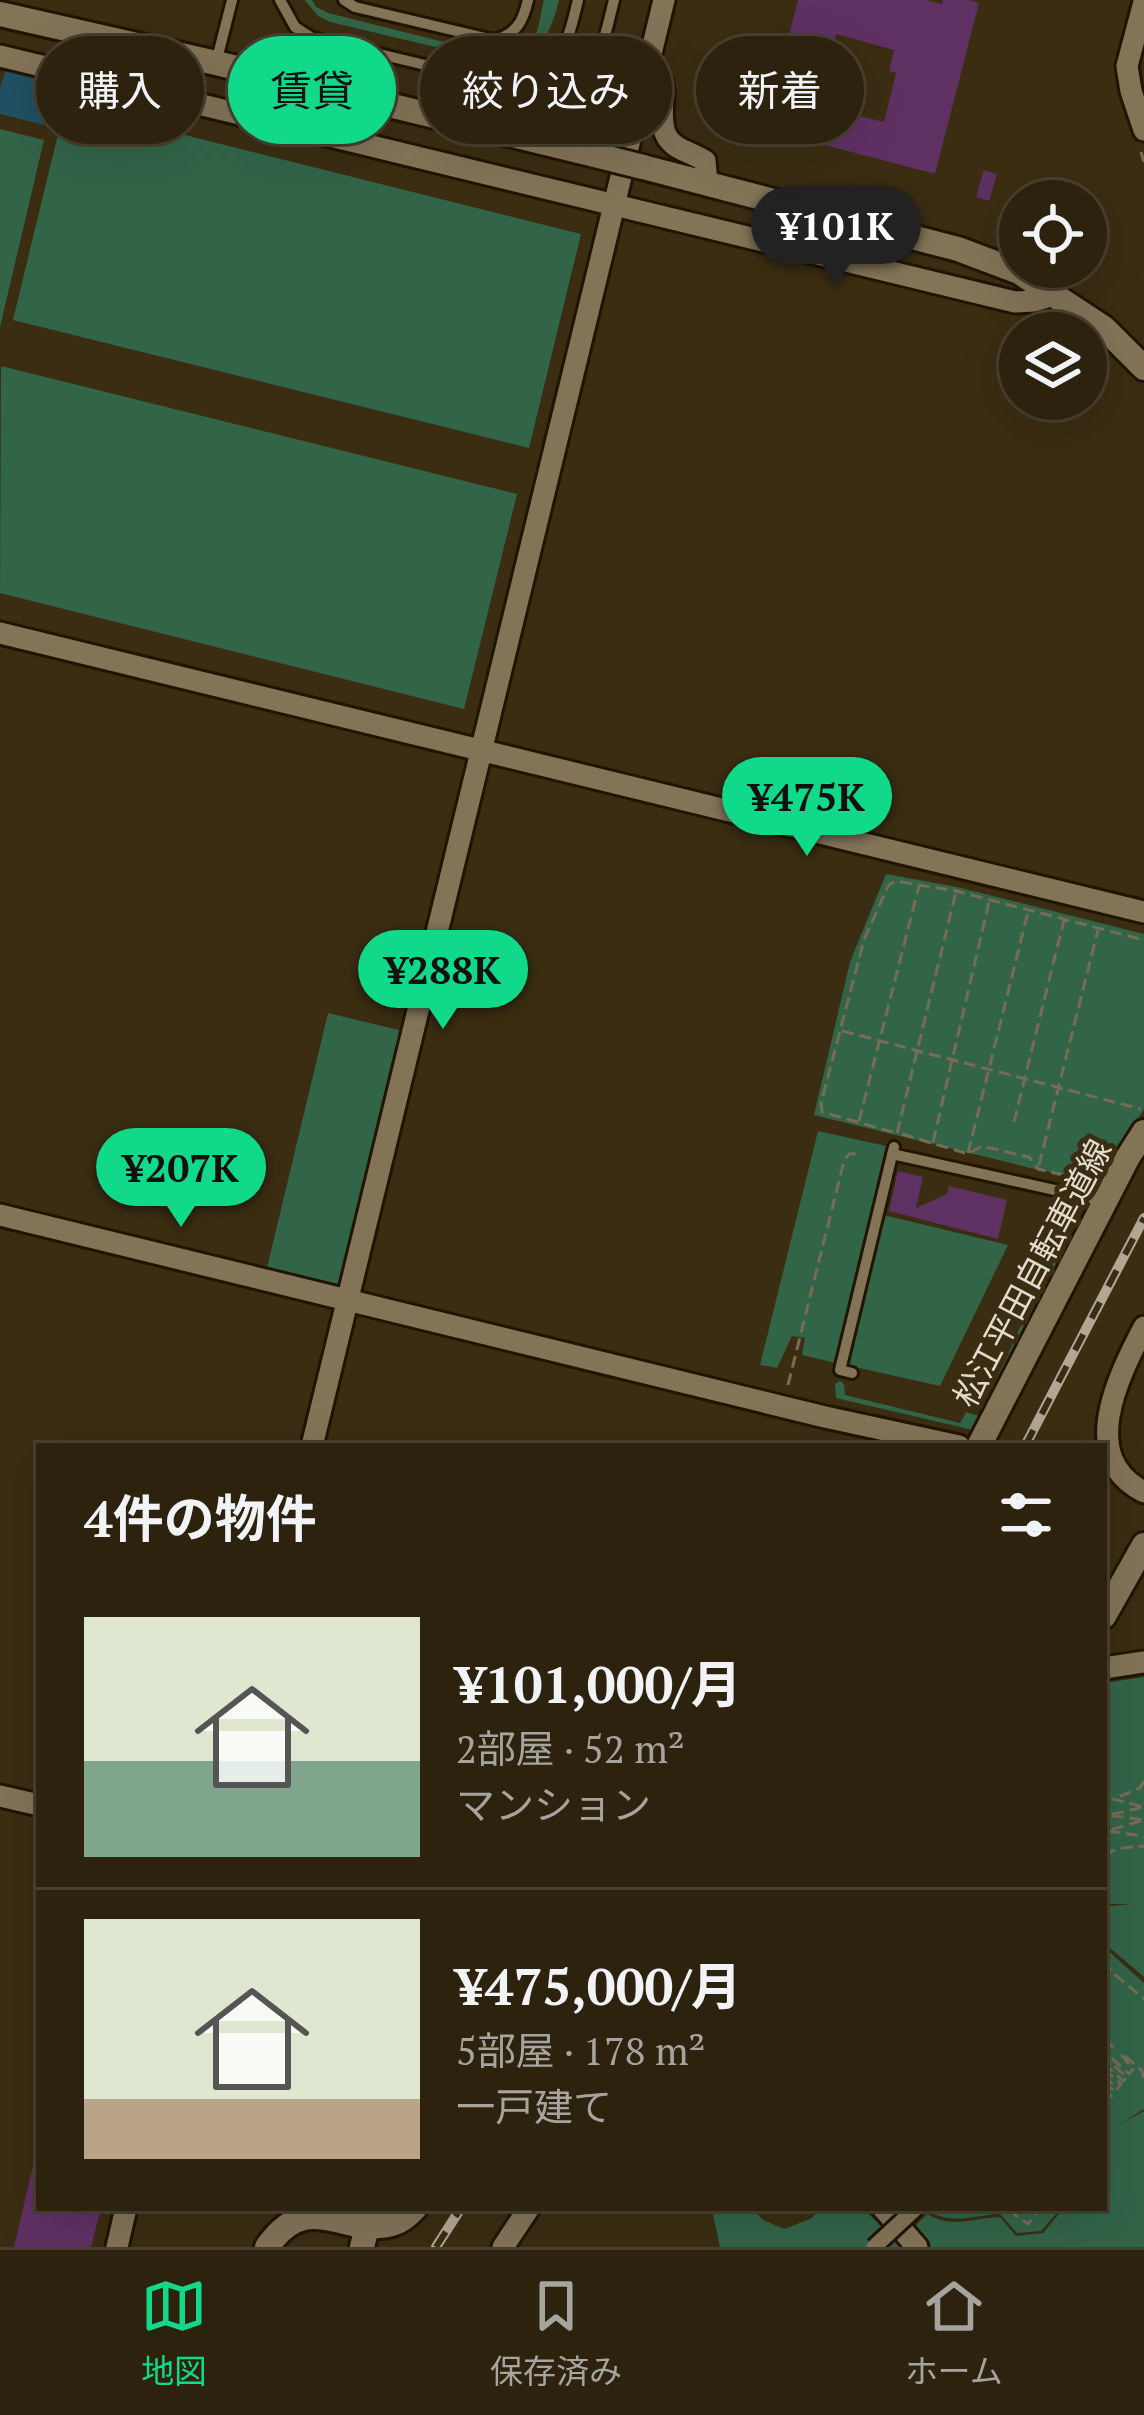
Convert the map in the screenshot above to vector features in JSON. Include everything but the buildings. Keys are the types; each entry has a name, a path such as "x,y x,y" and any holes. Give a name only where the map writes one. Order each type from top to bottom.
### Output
{"street":[{"path":"655,36 664,0"},
{"path":"1144,2 1127,66 1144,130"},
{"path":"0,14 420,113"},
{"path":"0,56 1015,302 1054,295"},
{"path":"672,143 705,161 707,183"},
{"path":"548,144 958,249 1019,272 1104,328 1144,368"},
{"path":"313,1443 629,144"},
{"path":"0,634 1144,912"},
{"name":"松江平田自転車道線","path":"980,1443 1102,1189 1144,1132"},
{"path":"0,1215 945,1443"},
{"path":"1144,1327 1122,1370 1107,1429 1115,1470 1144,1492"},
{"path":"1107,1611 1144,1545"},
{"path":"1107,1668 1144,1662"},
{"path":"0,1796 36,1804"},
{"path":"117,2247 125,2211"},
{"path":"267,2247 295,2219 315,2216 366,2227 391,2226 403,2222 412,2211"},
{"path":"503,2247 527,2211"},
{"path":"886,2211 916,2247"},
{"path":"874,2247 913,2211"}],"lane":[{"path":"216,63 232,0"},
{"path":"280,0 295,27 312,38 420,64"},
{"path":"344,0 355,7 494,40 519,26 528,0"},
{"path":"570,36 578,0"},
{"path":"605,36 614,0"},
{"path":"853,1372 840,1370 893,1150 1102,1189"}],"path":[{"path":"968,1154 822,1112 864,940 887,886 895,881 956,892 1144,940"},
{"path":"859,1124 919,885"},
{"path":"898,1128 956,892"},
{"path":"932,1142 989,900"},
{"path":"968,1154 1029,910"},
{"path":"1014,1122 1064,919"},
{"path":"1038,1169 1099,928"},
{"path":"840,1031 1141,1109 1144,1105"},
{"path":"968,1154 982,1145 1029,1157 1038,1169 1091,1181 1102,1189"},
{"path":"783,1407 844,1161 849,1154 860,1154"},
{"path":"1144,1781 1140,1788 1113,1798 1144,1807 1109,1815 1144,1820 1107,1831 1144,1836"},
{"path":"1107,1853 1144,1846"},
{"path":"1107,1964 1144,2000"},
{"path":"1107,2042 1143,2074"},
{"path":"1107,2054 1130,2074 1133,2069 1120,2052"},
{"path":"1107,2059 1127,2077 1123,2081 1107,2077"},
{"path":"1018,2211 1015,2215 1028,2224 1038,2211"}],"green space":[{"path":"305,0 328,13 420,36 420,43 330,22"},
{"path":"544,0 559,0 545,36 535,36"},
{"path":"0,129 43,144 0,327"},
{"path":"204,140 581,234 529,448 13,320 56,144 204,144"},
{"path":"1,366 517,494 464,709 0,593"},
{"path":"886,874 1144,934 1144,1109 1099,1181 814,1115 850,962"},
{"path":"328,1013 403,1031 338,1290 266,1272"},
{"path":"818,1131 886,1146 836,1363 802,1355 805,1338 792,1336 777,1368 760,1365"},
{"path":"884,1215 1008,1245 940,1386 846,1365"},
{"path":"1058,1229 1068,1229 1071,1238 973,1430 836,1398 835,1384 840,1381 845,1395 960,1423 966,1412 979,1416 1051,1261 1045,1249"},
{"path":"1144,1677 1144,1977 1107,1946 1107,1908 1133,1904 1107,1905 1107,1683"},
{"path":"1107,1950 1144,1983 1144,2109 1120,2124 1144,2111 1144,2247 930,2247 916,2225 927,2214 954,2222 1000,2217 1016,2236 1043,2233 1061,2211 1107,2211"},
{"path":"714,2211 755,2211 784,2229 819,2211 865,2211 904,2247 720,2247"},
{"path":"897,2211 926,2211 912,2224"},
{"path":"929,2211 1058,2211 1041,2231 1017,2233 1000,2214 954,2219"}],"water":[{"path":"6,69 36,77 36,123 0,114"}],"railway":[{"path":"1027,1443 1144,1218"},
{"path":"436,2247 459,2211"}]}
